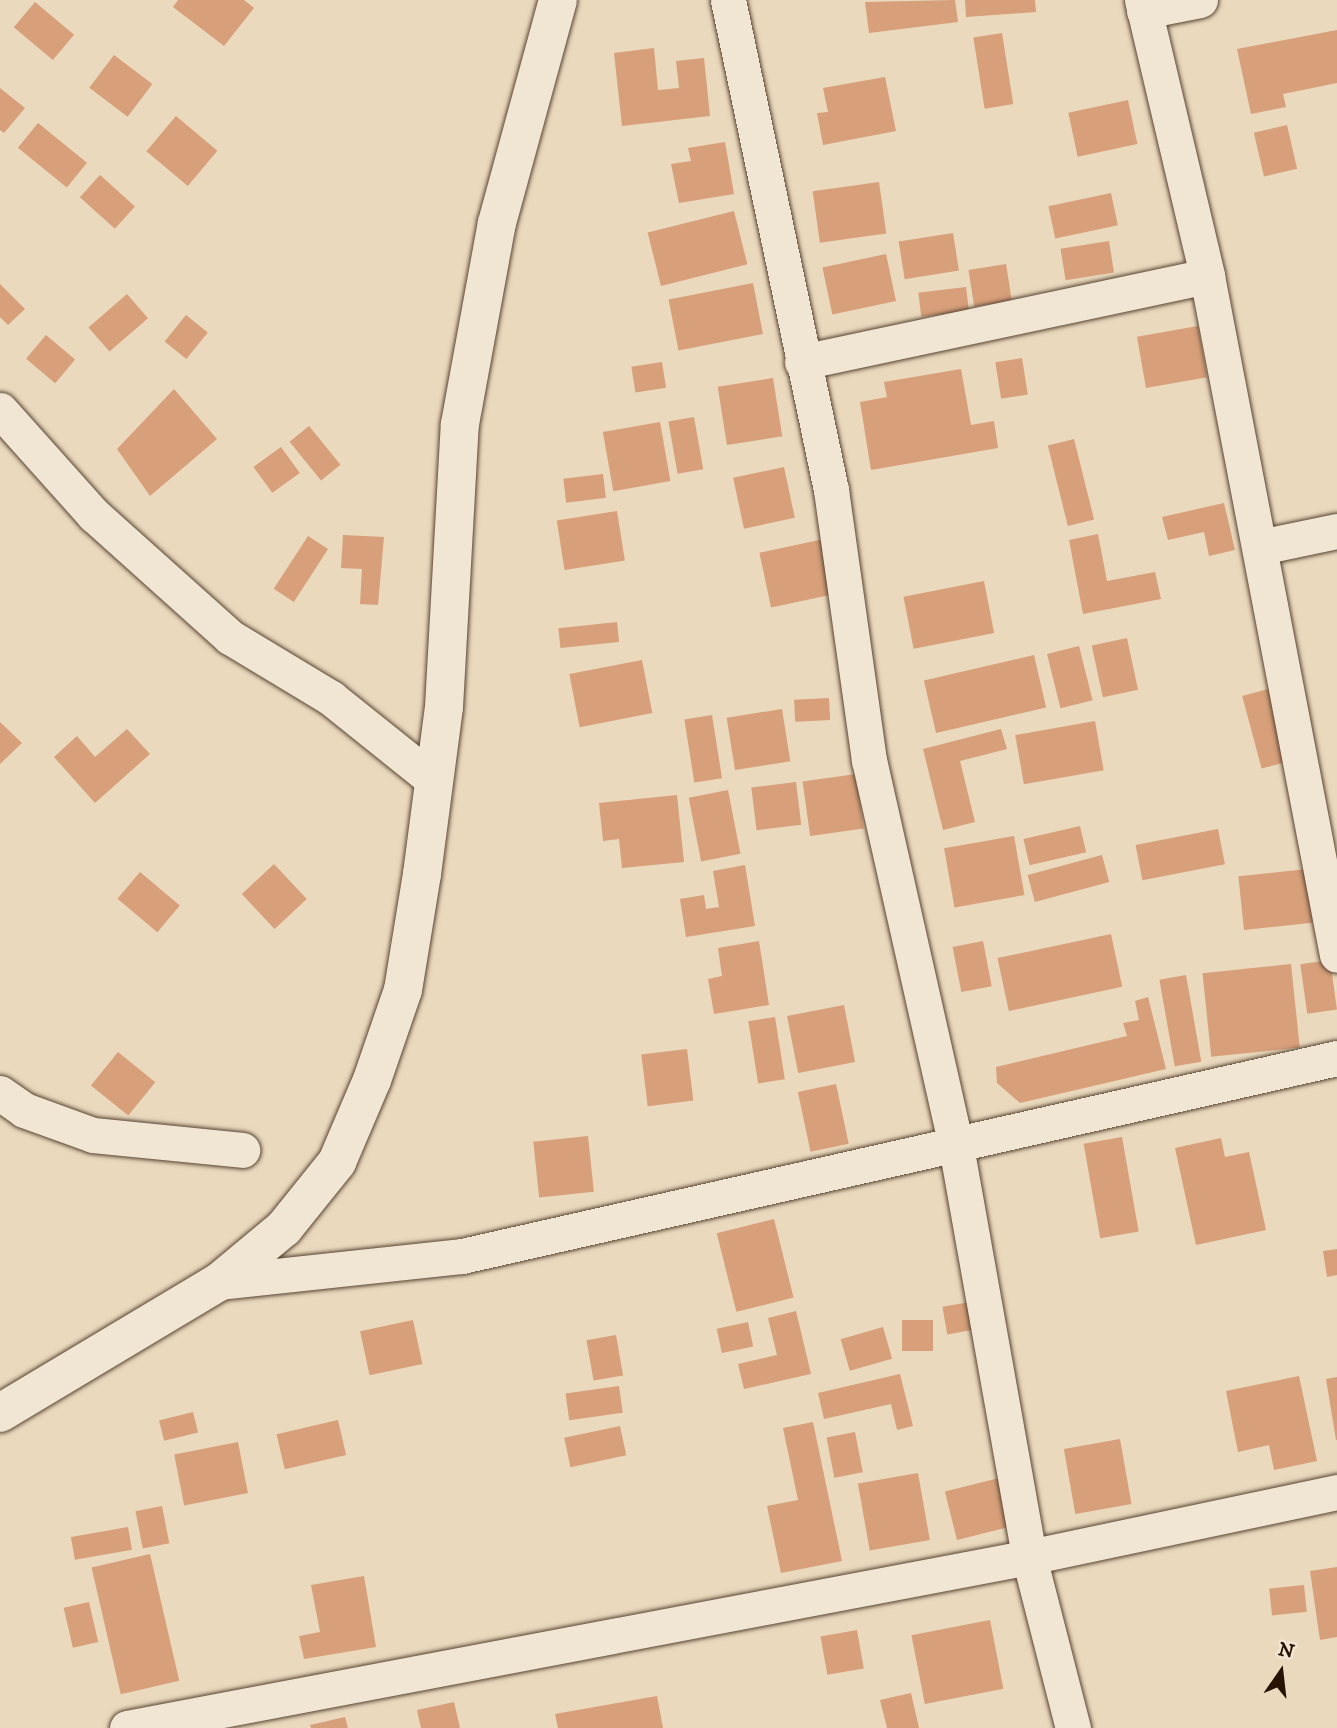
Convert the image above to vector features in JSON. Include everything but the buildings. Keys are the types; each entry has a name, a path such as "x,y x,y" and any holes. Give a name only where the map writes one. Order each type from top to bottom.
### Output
{"main road":[{"path":"0,1413 219,1282 284,1228 337,1162 372,1080 403,990 431,778 444,707 460,424 497,223 558,0"}],"street":[{"path":"728,0 831,490 869,760 956,1146 1029,1557 1073,1728"},
{"path":"1200,0 1143,5 1206,276 1337,955"},
{"path":"802,362 1206,276"},
{"path":"0,410 94,515 230,637 331,698 431,778"},
{"path":"1260,547 1337,531"},
{"path":"219,1282 462,1256 1337,1058"},
{"path":"0,1093 24,1110 93,1135 242,1150"},
{"path":"127,1728 1029,1557 1337,1492"}]}
